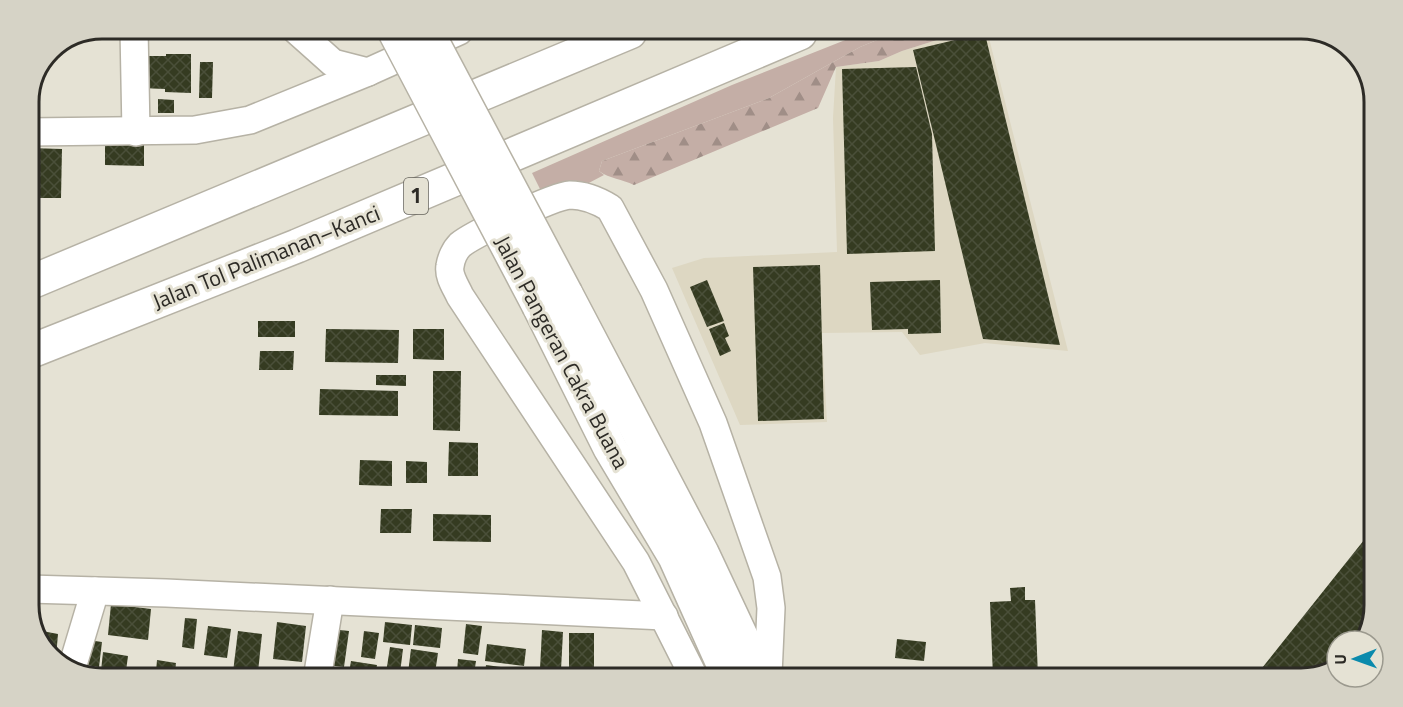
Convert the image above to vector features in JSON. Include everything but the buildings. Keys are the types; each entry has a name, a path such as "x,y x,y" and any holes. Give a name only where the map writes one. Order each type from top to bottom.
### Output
{"main road":[{"name":"Jalan Pangeran Cakra Buana","path":"399,39 702,553 753,668"},
{"name":"Jalan Pangeran Cakra Buana","path":"430,39 552,300 610,448 675,557 725,668"},
{"path":"39,279 613,39"},
{"name":"Jalan Tol Palimanan–Kanci","path":"39,348 297,246 786,39"}],"street":[{"path":"134,39 136,132"},
{"path":"306,39 333,63 368,72"},
{"path":"39,132 195,130 250,120 368,72 441,39"},
{"path":"690,668 636,562 460,296 451,276 449,267 455,252 469,238 552,199 568,195 585,196 610,208 654,290 712,423 767,577 771,608 768,668"},
{"path":"39,589 664,616"},
{"path":"74,662 95,591"},
{"path":"319,668 330,600"}],"shaded area":[{"path":"940,39 989,39 1068,351 985,343 920,355 902,332 822,333 827,422 740,425 672,268 704,258 837,252 833,118 836,67 879,61"}],"green space":[{"path":"848,39 879,39 860,47 769,98 602,161 599,171 604,175 583,186 544,197 532,173 732,85"},
{"path":"879,39 940,39 879,61 836,67 818,108 634,185 599,171 602,161 769,98 860,47"}]}
